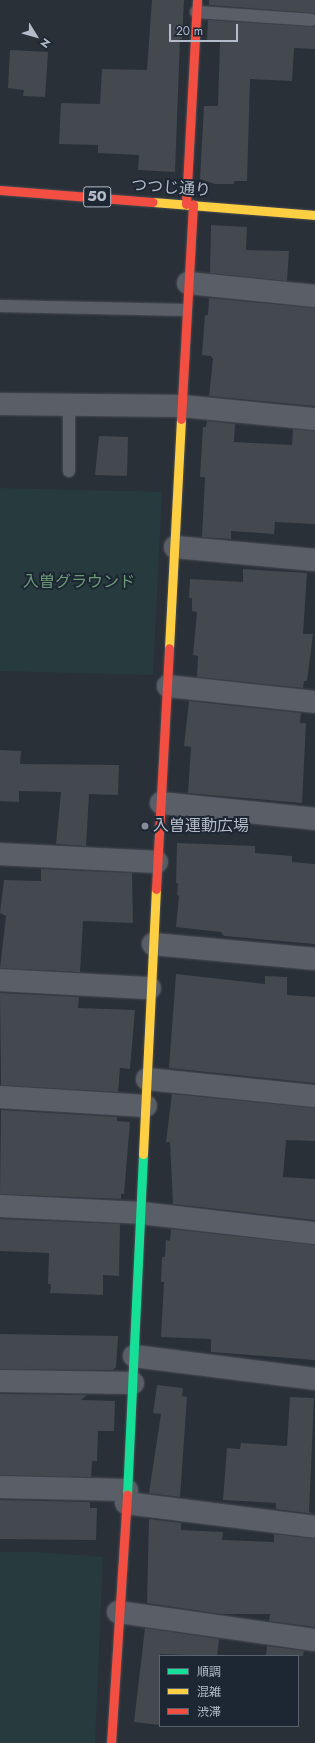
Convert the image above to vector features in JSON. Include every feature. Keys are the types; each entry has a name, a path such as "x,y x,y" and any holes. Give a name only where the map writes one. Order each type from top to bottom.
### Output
{"street":[{"path":"111,1743 118,1612 127,1496 146,1106 150,988 168,686 182,406 188,283 196,6"},
{"name":"つつじ通り","path":"0,190 315,215"},
{"path":"188,283 315,296"},
{"path":"0,404 182,406 315,419"},
{"path":"175,547 315,560"},
{"path":"168,686 315,702"},
{"path":"160,803 315,819"},
{"path":"0,854 157,862"},
{"path":"153,944 315,959"},
{"path":"0,980 150,988"},
{"path":"147,1080 315,1096"},
{"path":"0,1097 146,1106"},
{"path":"0,1206 141,1213 315,1233"},
{"path":"134,1356 315,1379"},
{"path":"0,1381 133,1383"},
{"path":"0,1486 127,1496 315,1527"},
{"path":"118,1612 315,1640"}],"lane":[{"path":"196,6 312,20"},
{"path":"0,306 186,310"},
{"path":"69,404 69,471"}],"green space":[{"name":"入曽グラウンド","path":"0,488 162,492 153,675 0,671"},
{"path":"0,1552 38,1552 103,1557 95,1743 0,1743"}],"building":[{"path":"152,0 184,0 182,39 180,39 175,172 138,170 139,155 98,153 98,145 59,144 61,103 100,104 102,69 147,70"},
{"path":"209,0 315,0 315,13 209,5"},
{"path":"208,20 315,27 315,49 294,48 292,81 250,79 247,181 234,181 234,184 215,184 200,179 204,106 218,106 220,42 207,41"},
{"path":"10,50 48,52 45,97 23,96 24,90 8,88"},
{"path":"211,225 247,227 246,250 289,251 287,281 210,273"},
{"path":"209,298 315,308 315,406 209,396 213,359 211,356 202,355 205,315 208,315"},
{"path":"207,421 235,424 234,442 292,445 293,429 315,431 315,524 275,522 274,534 231,531 231,539 202,537 205,477 200,477 203,427 206,427"},
{"path":"99,436 128,437 127,476 95,475"},
{"path":"243,569 307,573 303,634 313,634 307,681 304,681 303,688 197,677 198,656 193,655 197,612 192,611 192,598 189,598 190,579 243,582"},
{"path":"189,701 301,713 300,723 306,723 302,803 188,793 191,747 184,746"},
{"path":"0,750 21,751 20,764 119,765 118,795 89,794 86,846 56,844 61,792 19,791 19,802 0,801"},
{"path":"177,843 255,846 255,853 292,856 292,862 315,864 315,944 224,936 221,932 176,927 179,896 177,895 178,883 176,883"},
{"path":"41,869 132,873 133,923 83,921 80,972 0,968 6,916 0,913 4,880 41,881"},
{"path":"176,974 265,984 265,976 287,977 287,995 315,997 315,1083 169,1068"},
{"path":"0,993 79,997 78,1008 135,1010 130,1069 120,1068 118,1092 1,1085"},
{"path":"172,1094 315,1108 315,1141 286,1140 283,1177 315,1179 315,1220 173,1204 170,1142 166,1142"},
{"path":"1,1110 117,1117 117,1121 130,1122 124,1194 121,1194 121,1199 0,1194"},
{"path":"0,1219 120,1224 119,1276 103,1275 103,1295 50,1293 51,1284 48,1284 49,1253 0,1251"},
{"path":"171,1229 315,1245 315,1360 211,1352 211,1339 161,1337 164,1282 161,1282 162,1257 165,1257 166,1240 170,1241"},
{"path":"0,1334 118,1336 116,1367 113,1370 0,1369"},
{"path":"157,1385 183,1388 182,1396 187,1397 180,1497 149,1493 161,1414 153,1413"},
{"path":"0,1394 87,1395 81,1400 115,1401 114,1431 98,1431 97,1461 92,1461 91,1477 0,1475"},
{"path":"290,1397 314,1398 309,1512 315,1514 276,1509 276,1503 223,1500 227,1448 240,1449 241,1443 287,1446"},
{"path":"0,1500 90,1502 90,1508 97,1508 96,1540 0,1539"},
{"path":"149,1519 181,1523 181,1530 223,1532 222,1540 274,1542 274,1534 315,1539 315,1627 269,1621 270,1614 221,1614 147,1603"},
{"path":"145,1628 219,1639 217,1655 160,1654 159,1725 134,1722"},
{"path":"267,1646 304,1651 303,1656 266,1655"}],"traffic: fast":[{"path":"127,1495 143,1154"}],"traffic: slow":[{"path":"153,202 315,215"},
{"path":"169,648 181,419"},
{"path":"143,1154 156,889"}],"traffic: jam":[{"path":"186,204 197,0"},
{"path":"0,190 153,202"},
{"path":"181,419 193,204"},
{"path":"156,889 169,648"},
{"path":"111,1743 127,1495"}],"place":[{"name":"入曽運動広場","path":"145,826"}]}
